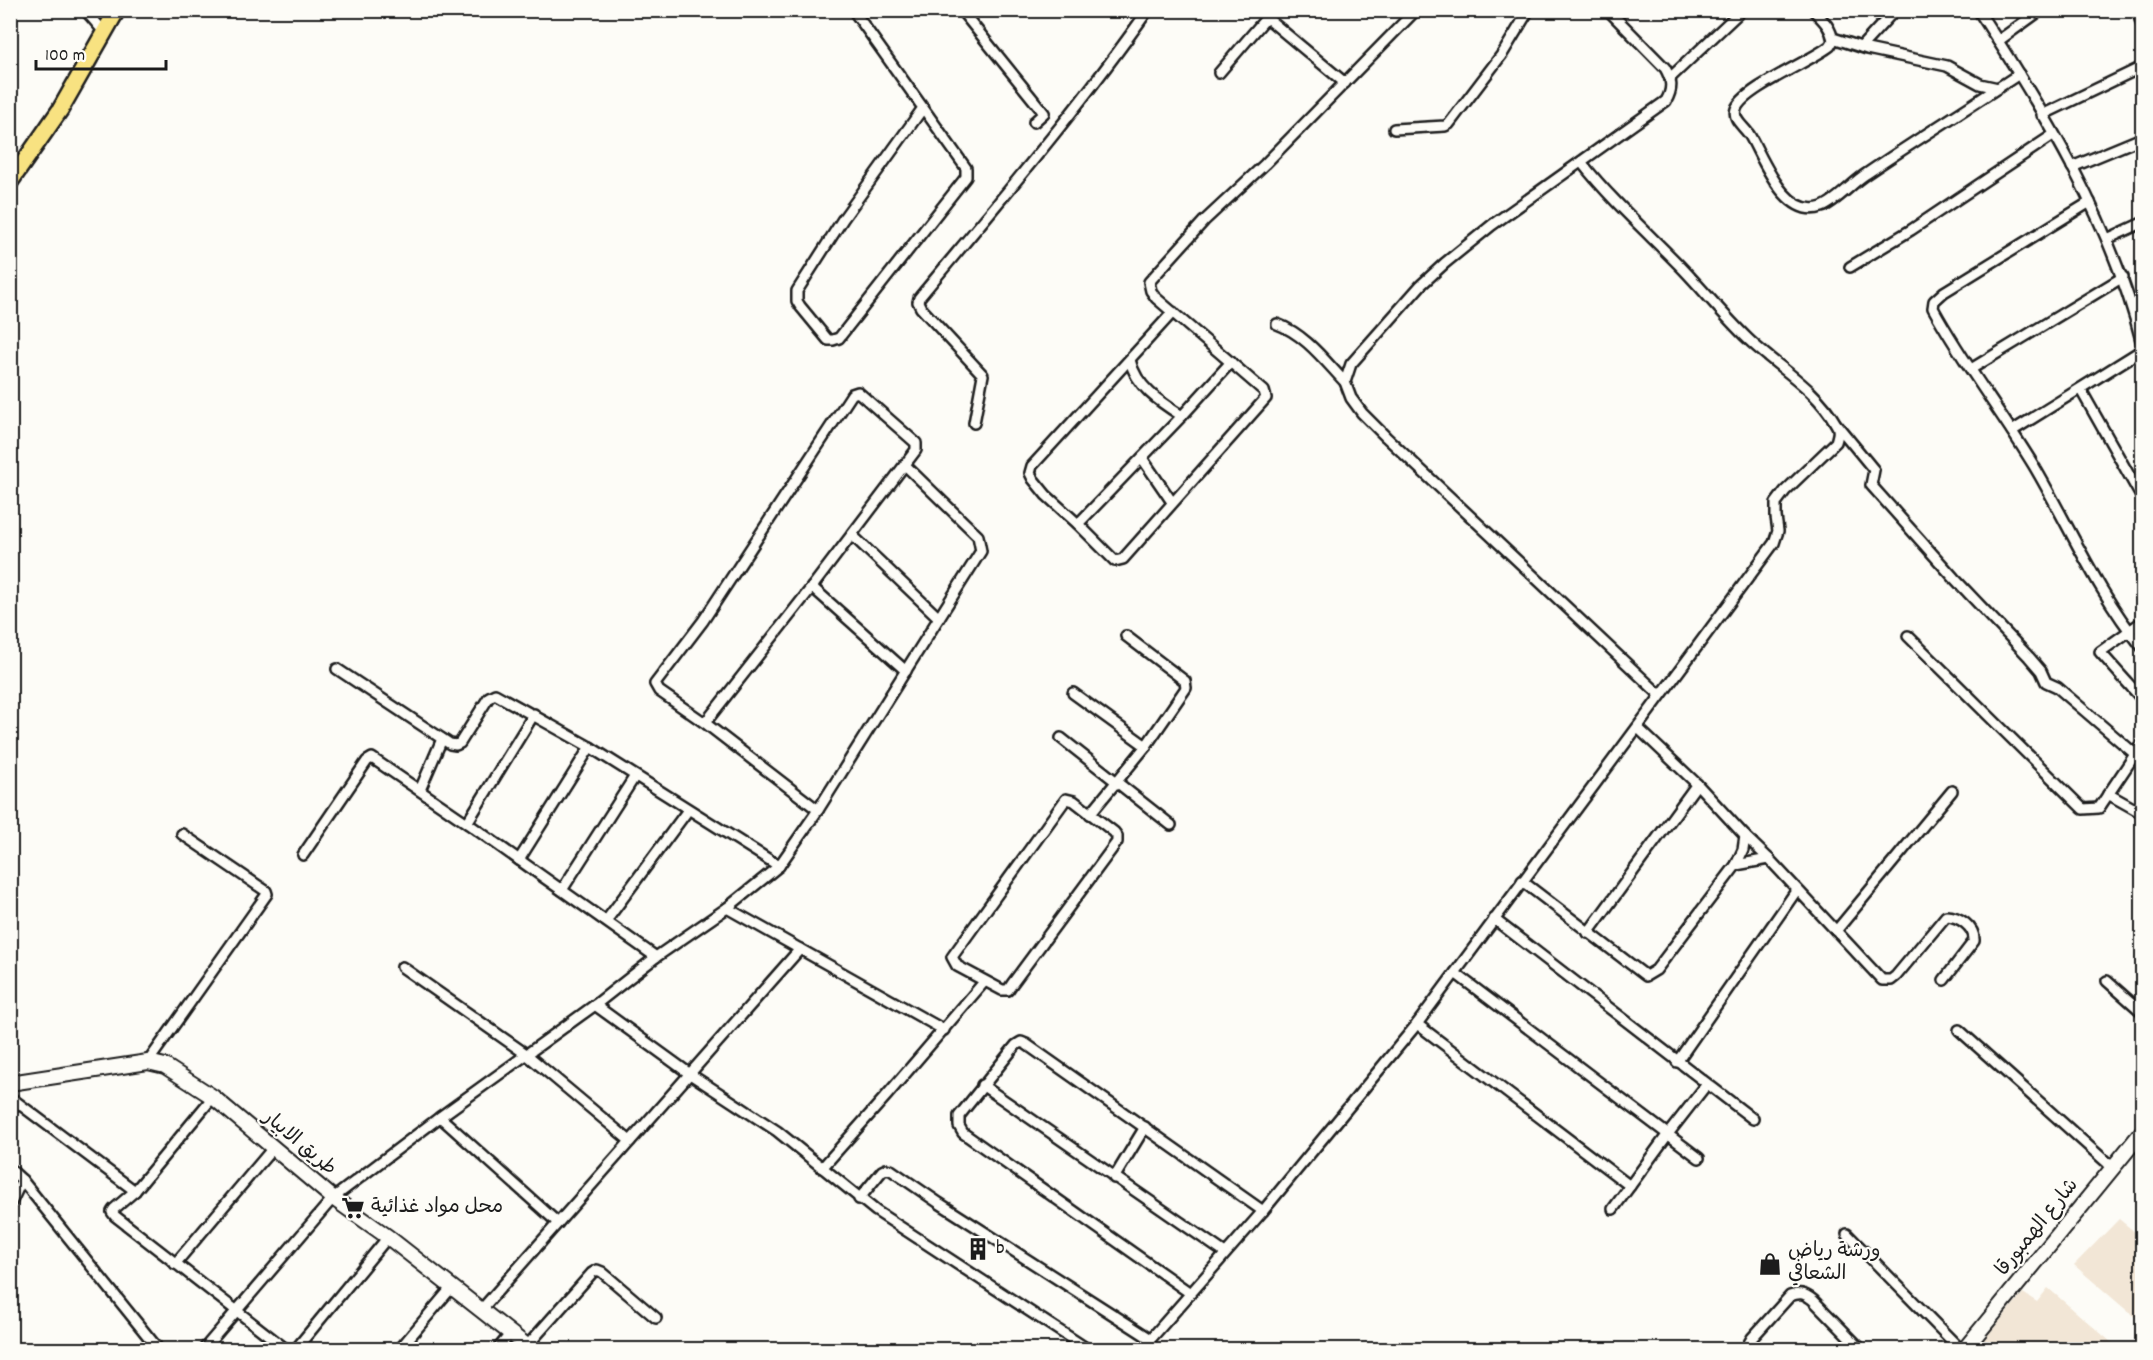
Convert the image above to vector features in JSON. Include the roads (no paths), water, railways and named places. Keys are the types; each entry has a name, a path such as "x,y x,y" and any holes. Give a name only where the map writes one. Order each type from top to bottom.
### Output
{"main road":[{"path":"10,182 60,110 117,10"},
{"path":"10,1083 148,1062"},
{"name":"طريق الابيار","path":"148,1062 165,1066 213,1097 333,1198 529,1348"},
{"name":"شارع الهمبورقا","path":"1962,1350 2141,1137"}],"street":[{"path":"85,10 105,33"},
{"path":"853,10 966,168 966,177 839,338 828,340 800,306 797,301 798,291 843,219 923,108"},
{"path":"961,10 1044,113 1034,122"},
{"path":"974,423 983,375 921,308 918,302 919,297 1059,130 1148,10"},
{"path":"1173,312 1032,466 1030,473 1046,495 1115,561 1123,559 1266,398 1264,391 1232,362 1173,312 1156,298 1149,282 1204,221 1265,164 1416,10"},
{"path":"1394,129 1449,124 1503,53 1529,10"},
{"path":"1345,382 1351,364 1421,285 1492,225 1666,101 1670,94 1670,78 1665,68 1608,10"},
{"path":"1670,78 1742,10"},
{"path":"1813,10 1832,32 1833,38 1830,46 1823,52 1767,81 1738,104 1735,112 1737,120 1750,136 1769,173 1782,192 1803,206 1813,208 1823,206 1857,180 2019,74"},
{"path":"1861,47 1894,10"},
{"path":"1978,10 2019,74 2090,202 2122,277 2142,344"},
{"path":"1998,40 2041,10"},
{"path":"2137,10 2142,25"},
{"path":"1219,73 1270,14 1345,83"},
{"path":"1833,38 1861,47 1947,66 1980,84 1998,88"},
{"path":"2043,116 2142,66"},
{"path":"1850,267 1911,230 2054,135"},
{"path":"2072,167 2142,138"},
{"path":"1582,163 1733,325 1800,382 1874,470 1871,485 2029,657 2046,681 2057,687 2135,754"},
{"path":"2090,202 1944,292 1934,301 1933,308 2035,468 2099,585 2142,647"},
{"path":"2107,239 2142,223"},
{"path":"1971,369 2122,277"},
{"path":"1277,324 1290,328 1299,335 1345,382 1356,405 1386,437 1660,695"},
{"path":"2012,431 2142,350"},
{"path":"1130,360 1133,371 1141,384 1163,404 1182,416"},
{"path":"1078,524 1232,362"},
{"path":"2081,390 2142,498"},
{"path":"705,723 916,450 916,443 858,392 852,394 703,621 655,684 659,691 705,723 818,810"},
{"path":"1141,1350 1263,1211 1417,1024 1774,543 1778,531 1776,503 1785,491 1836,442 1839,431 1837,425"},
{"path":"1142,458 1172,502"},
{"path":"203,1350 333,1198 595,1005 656,957 727,908 779,866 818,810 981,551 978,536 905,465"},
{"path":"852,535 939,618"},
{"path":"812,587 906,671"},
{"path":"2142,622 2100,652 2142,699"},
{"path":"1090,814 1146,746 1187,684 1126,636"},
{"path":"1908,636 2083,809 2099,808 2142,744"},
{"path":"337,669 442,739 456,745 460,743 489,697 495,693 590,747 779,866"},
{"path":"1073,693 1146,746"},
{"path":"467,823 534,714"},
{"path":"1638,728 1697,784 1874,973 1887,981 1896,976 1941,919 1946,916 1955,917 1972,931 1975,938 1944,980"},
{"path":"1061,738 1171,825"},
{"path":"420,790 442,739"},
{"path":"519,860 590,747"},
{"path":"303,855 367,761 372,758 656,957"},
{"path":"562,890 635,776"},
{"path":"1588,933 1697,784"},
{"path":"1836,931 1952,791"},
{"path":"2108,794 2142,813"},
{"path":"1072,799 1118,836 1117,842 1008,990 1002,990 984,982 957,966 952,957 1062,802 1072,799"},
{"path":"606,921 688,810"},
{"path":"148,1062 267,894 266,891 182,834"},
{"path":"1522,881 1646,976 1656,970 1713,892 1736,865 1743,850 1745,836"},
{"path":"1736,865 1769,859"},
{"path":"1677,1062 1794,894"},
{"path":"727,908 944,1029"},
{"path":"1494,918 1677,1062 1754,1119"},
{"path":"481,1310 800,949"},
{"path":"402,967 526,1054 630,1141"},
{"path":"1455,973 1699,1158"},
{"path":"2107,981 2142,1012"},
{"path":"822,1168 984,982"},
{"path":"595,1005 690,1074 777,1131 859,1199 1089,1350"},
{"path":"1417,1024 1630,1186"},
{"path":"1959,1030 2113,1168"},
{"path":"1190,1293 963,1133 958,1126 959,1116 982,1085 1021,1042 1263,1211"},
{"path":"1613,1209 1707,1084"},
{"path":"982,1085 1225,1253"},
{"path":"10,1097 135,1191"},
{"path":"213,1097 135,1191 112,1212 175,1264 287,1350"},
{"path":"440,1117 558,1223"},
{"path":"1114,1178 1145,1128"},
{"path":"175,1264 273,1148"},
{"path":"859,1199 882,1171 886,1168 891,1170 1151,1339"},
{"path":"10,1169 22,1180 159,1350"},
{"path":"10,1205 22,1180"},
{"path":"1847,1234 1962,1350"},
{"path":"295,1350 388,1238"},
{"path":"529,1348 597,1270 656,1318"},
{"path":"399,1350 452,1287"},
{"path":"1749,1350 1752,1338 1790,1296 1798,1293 1806,1294 1813,1299 1862,1350"},
{"path":"497,1350 511,1333"}],"place":[{"name":"محل مواد غذائية","path":"353,1208"},
{"name":"b","path":"978,1249"},
{"name":"ورشة رياض الشعافي","path":"1770,1264"}]}
